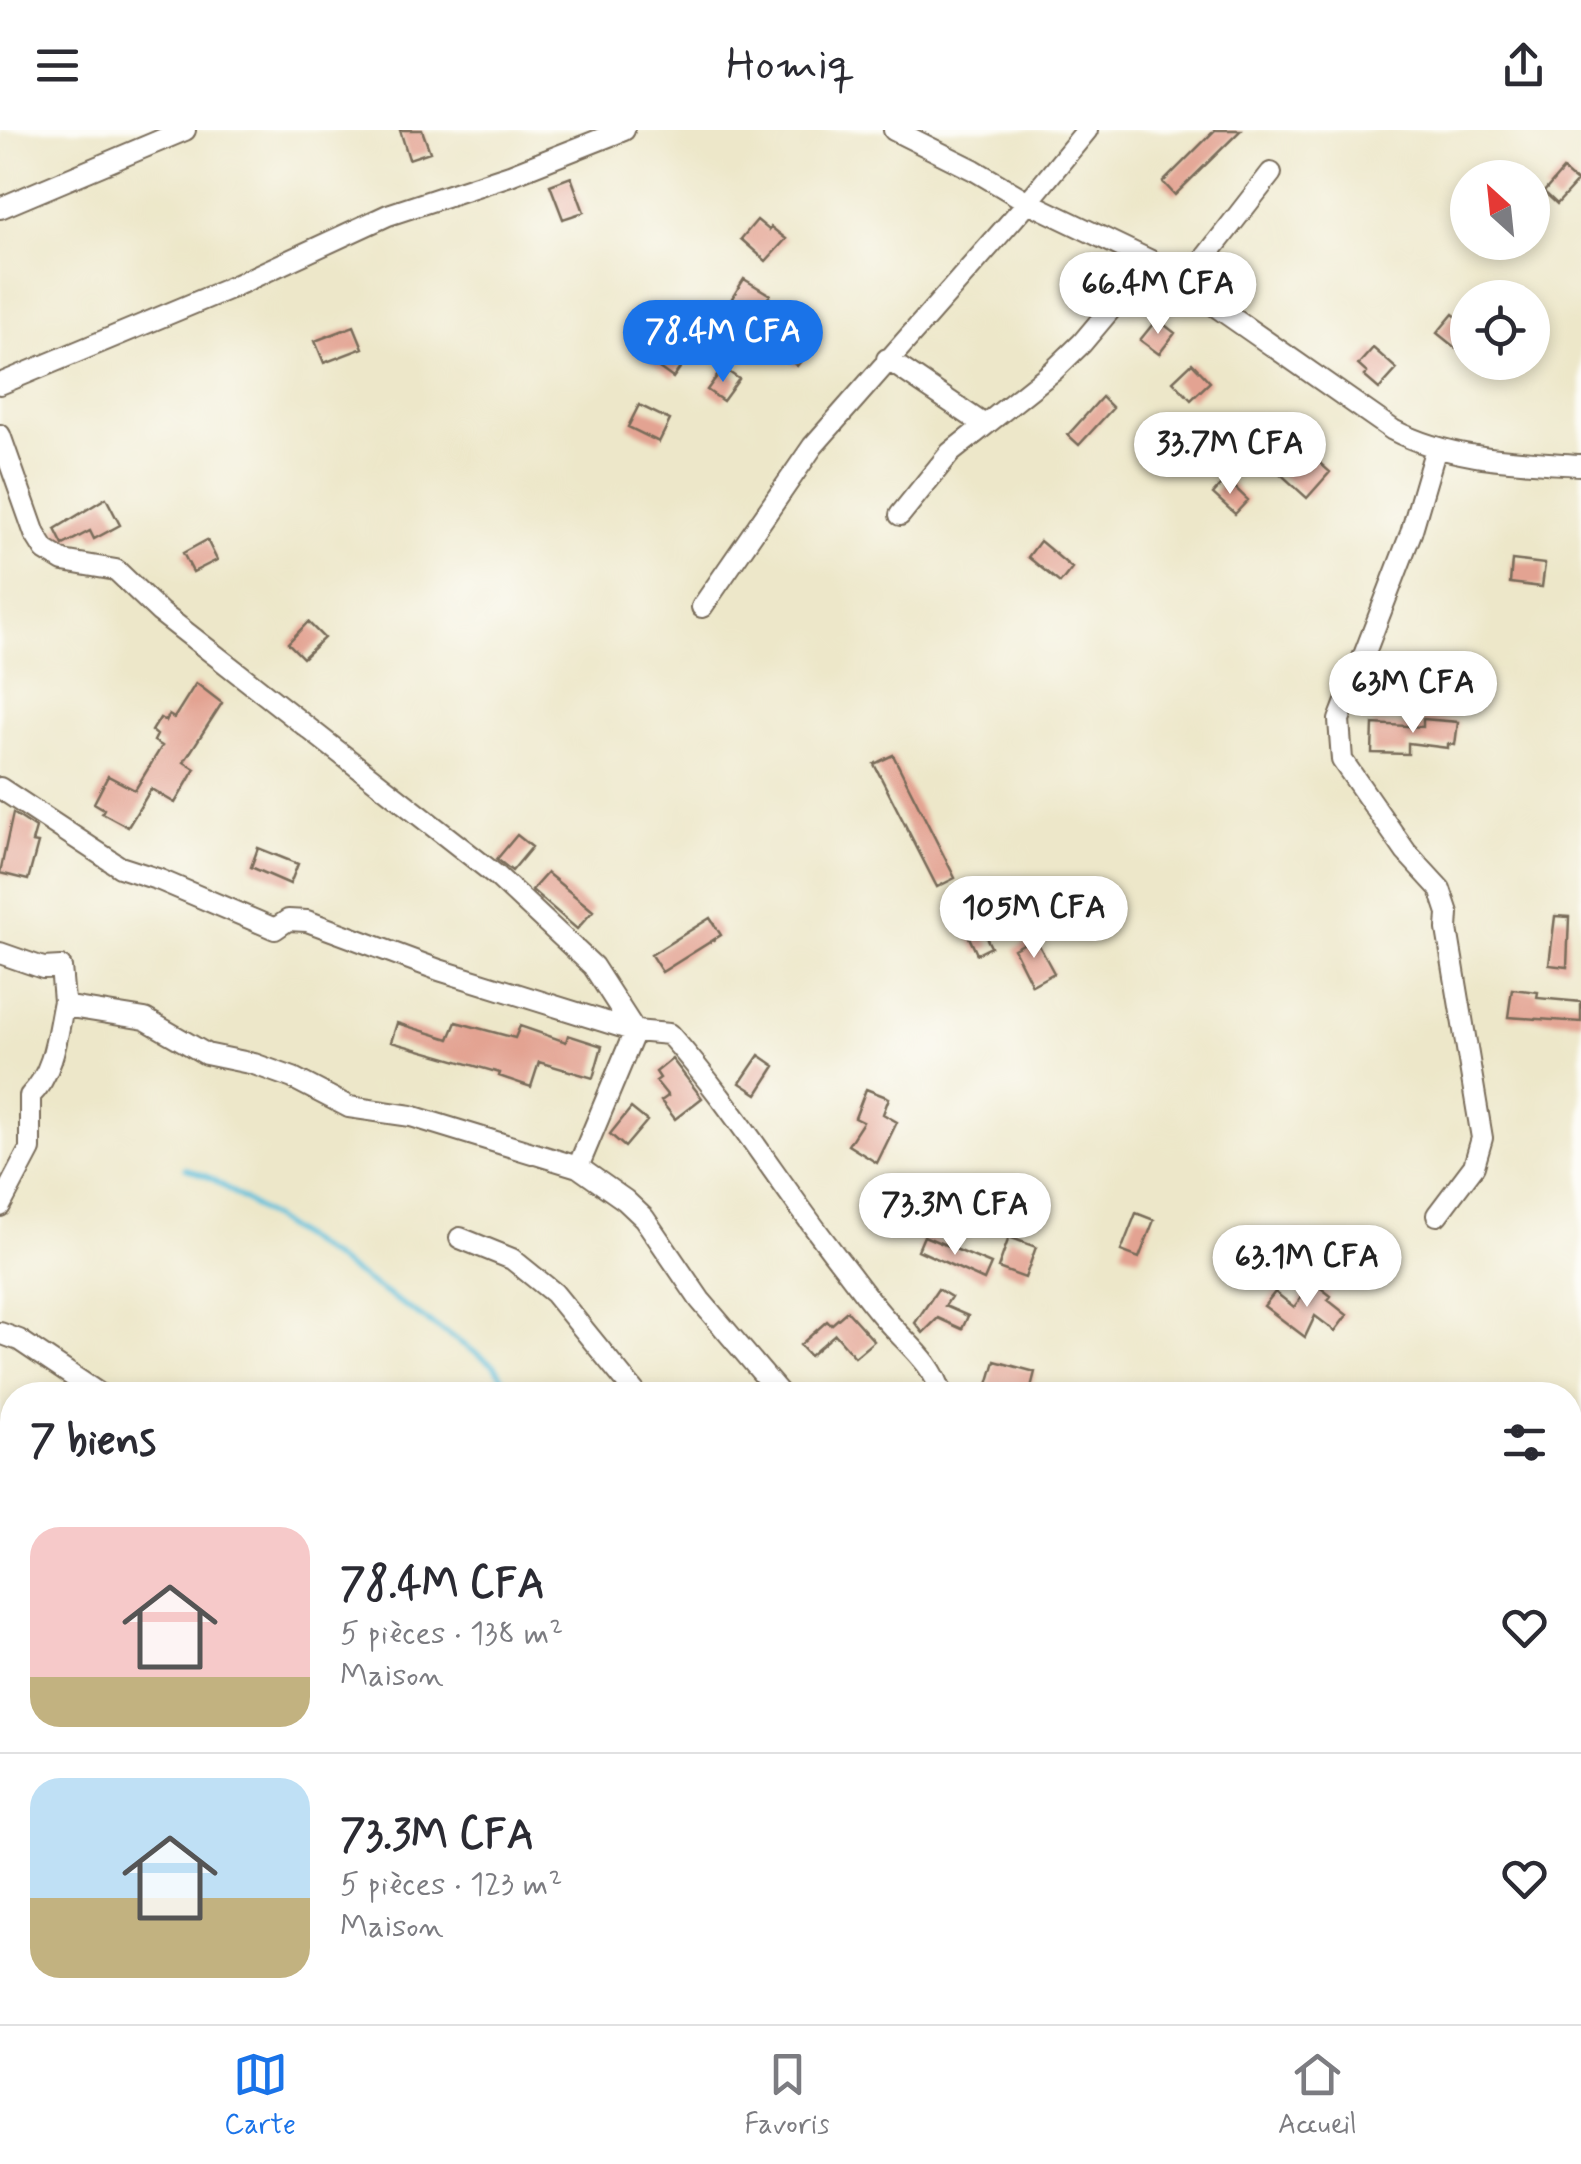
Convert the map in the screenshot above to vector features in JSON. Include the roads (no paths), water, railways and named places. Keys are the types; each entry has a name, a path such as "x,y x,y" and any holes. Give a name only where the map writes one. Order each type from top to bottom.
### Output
{"street":[{"path":"0,208 186,130"},
{"path":"0,384 228,288 388,215 510,175 624,130"},
{"path":"894,130 1028,202 1150,261 1393,430 1421,445 1468,456 1581,465"},
{"path":"702,607 813,446 1087,130"},
{"path":"1184,285 1272,173"},
{"path":"900,516 950,453 1072,352 1150,261"},
{"path":"887,359 983,424"},
{"path":"0,434 44,550 63,562 116,570 173,622 497,876 593,966 635,1031"},
{"path":"1436,448 1411,533 1338,720 1342,760 1406,852 1440,888 1448,914 1447,929 1482,1138 1474,1166 1437,1215"},
{"path":"0,788 120,868 160,880 275,929 288,920 307,921 439,970 635,1031 669,1034 704,1074 842,1264 888,1322 918,1351 938,1382"},
{"path":"0,953 43,968 61,967 64,1000 49,1070 30,1096 30,1149 0,1206"},
{"path":"64,1000 70,1007 86,1012 145,1019 206,1054 280,1073 350,1107 410,1116 578,1167 644,1218 700,1300 770,1382"},
{"path":"578,1167 635,1031"},
{"path":"460,1238 512,1258 554,1293 626,1382"},
{"path":"0,1333 19,1340 82,1382"}],"waterway":[{"path":"185,1168 213,1179 494,1365 505,1382"}]}
